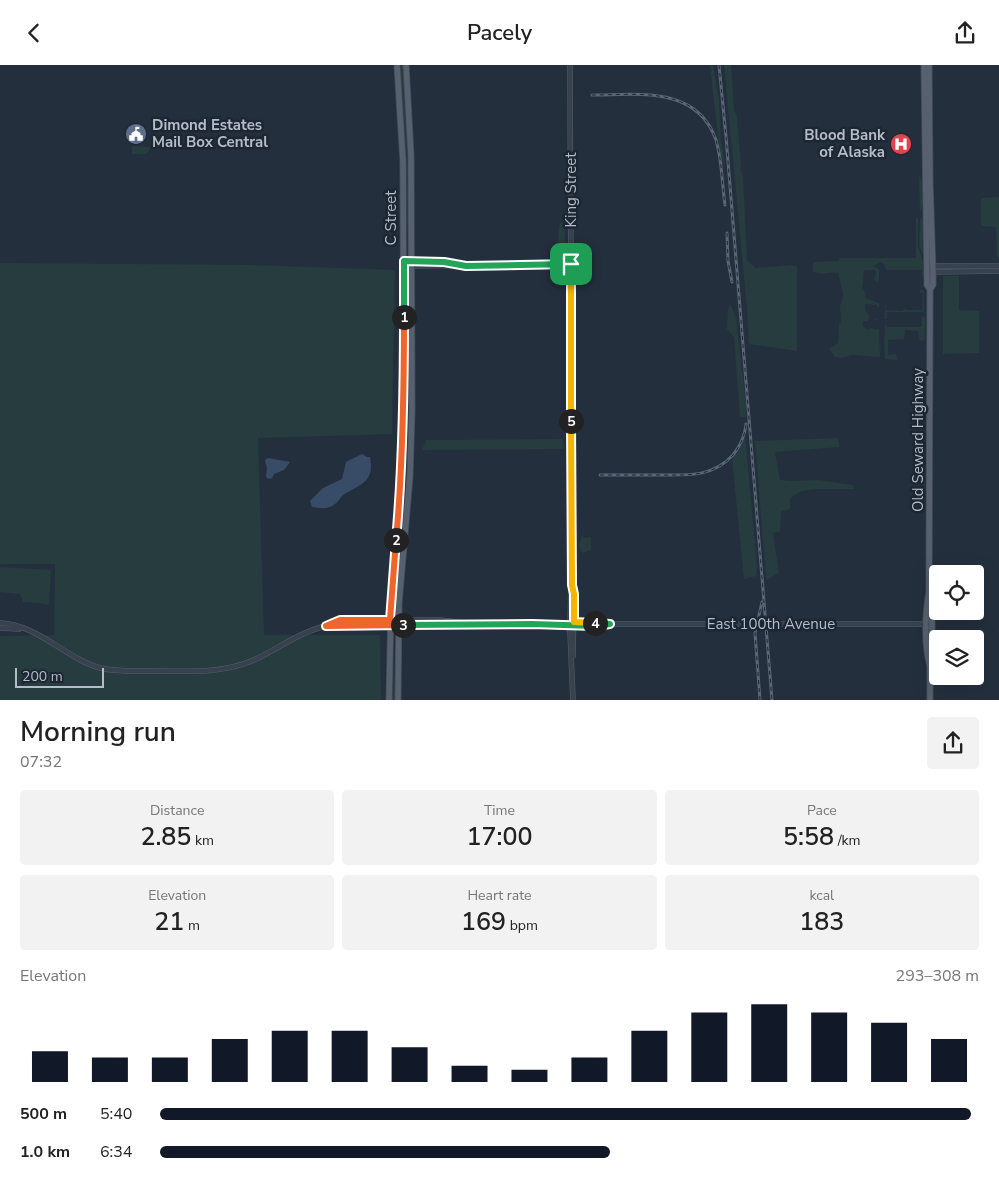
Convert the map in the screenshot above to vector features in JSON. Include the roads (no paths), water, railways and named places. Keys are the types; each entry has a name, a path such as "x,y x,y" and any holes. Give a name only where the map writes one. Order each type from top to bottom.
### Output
{"main road":[{"name":"C Street","path":"390,700 390,623 404,435 404,264 402,146 398,65"},
{"name":"C Street","path":"398,700 398,623 412,431 411,155 406,65"},
{"name":"Old Seward Highway","path":"924,65 924,181 932,285 930,289 929,592 927,604 930,624 927,655 930,666 930,700"},
{"name":"Old Seward Highway","path":"930,65 930,269"}],"street":[{"name":"King Street","path":"570,65 572,585 570,594 573,700"},
{"path":"404,264 444,262 466,266 571,264"},
{"path":"930,269 999,266"},
{"path":"930,269 999,271"},
{"path":"0,623 16,625 30,631 80,660 102,668 120,671 226,669 244,664 307,631 340,620 390,623 452,621 468,624"},
{"path":"437,625 452,621"},
{"name":"East 100th Avenue","path":"468,624 532,624 542,622 572,624 930,624"},
{"path":"398,623 468,624"},
{"path":"0,628 30,631"}],"water":[{"path":"362,454 370,457 371,465 370,472 365,481 343,495 330,507 312,507 310,501 323,488 342,479 346,462"},
{"path":"268,458 290,462 284,470 268,479 266,476 265,460"}],"railway":[{"path":"719,65 772,700"},
{"path":"592,95 628,94 664,97 680,102 695,110 707,122 716,140 721,164 725,205"},
{"path":"727,233 728,261 732,282"},
{"path":"600,475 688,475 716,468 733,455 738,448 745,433 746,424"},
{"path":"760,700 755,633 762,602"}],"place":[{"name":"Dimond Estates Mail Box Central","path":"136,134"},
{"name":"Blood Bank of Alaska","path":"901,144"}]}
